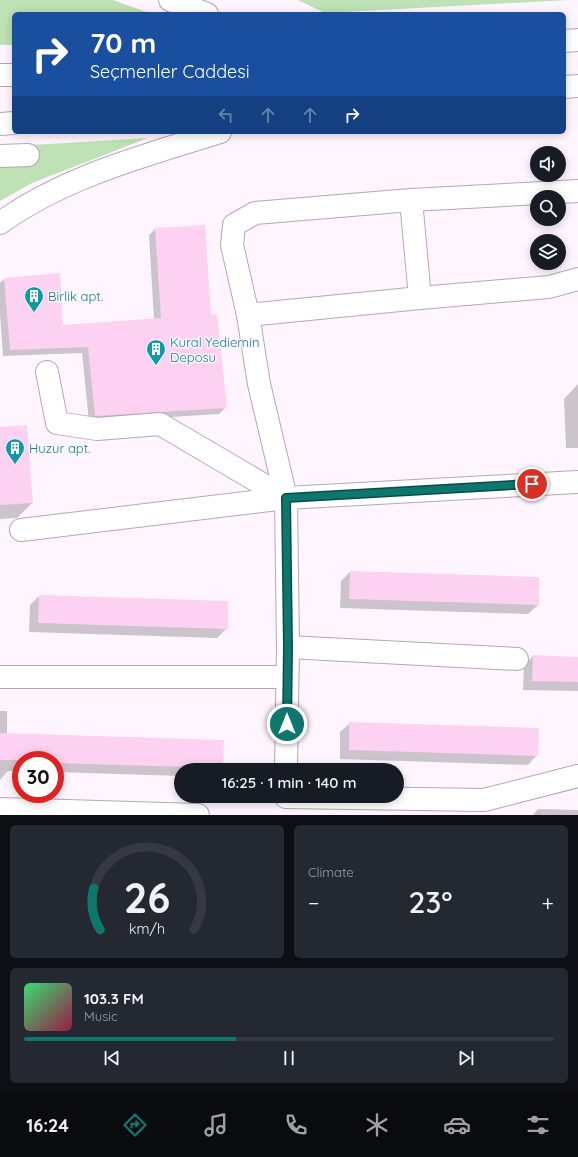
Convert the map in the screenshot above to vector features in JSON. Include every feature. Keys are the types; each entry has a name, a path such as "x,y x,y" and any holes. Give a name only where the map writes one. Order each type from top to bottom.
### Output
{"main road":[{"path":"170,0 202,12"},
{"path":"566,41 578,40"},
{"path":"0,75 12,75"},
{"path":"566,87 578,86"},
{"path":"0,124 12,123"},
{"path":"0,223 34,201 105,168 214,134"},
{"path":"0,156 28,155"},
{"path":"286,763 288,647 286,498 259,384 248,315 232,245 234,225 255,213 410,200 578,191"},
{"path":"410,200 420,298"},
{"path":"248,315 549,287 578,279"},
{"path":"47,372 57,423 97,429 160,424 286,498"},
{"path":"21,530 286,498 578,482"},
{"path":"288,647 517,659"},
{"path":"0,677 287,677"},
{"path":"404,801 484,800 578,776"},
{"path":"0,809 198,815"}],"green space":[{"path":"0,0 113,0 146,12 12,12 12,45 0,45"},
{"path":"298,0 568,0 344,12 323,12"},
{"path":"148,138 32,183 0,201 0,147"}],"building":[{"path":"205,225 211,315 217,314 227,408 95,416 88,347 10,350 4,278 60,273 63,325 161,318 155,228"},
{"name":"Huzur apt.","path":"27,425 33,503 0,505 0,427"},
{"path":"350,571 539,577 539,605 349,599"},
{"path":"39,595 228,601 228,629 38,623"},
{"path":"533,655 578,657 578,682 532,681"},
{"path":"349,722 539,728 538,756 349,750"},
{"path":"0,733 224,740 223,763 174,763 174,767 64,763 64,751 12,751 12,760 0,760"}],"place":[{"name":"Birlik apt.","path":"34,313"},
{"name":"Kural Yediemin Deposu","path":"156,366"},
{"name":"Huzur apt.","path":"15,465"}],"route":[{"path":"287,724 288,647 286,498 532,484"}]}
